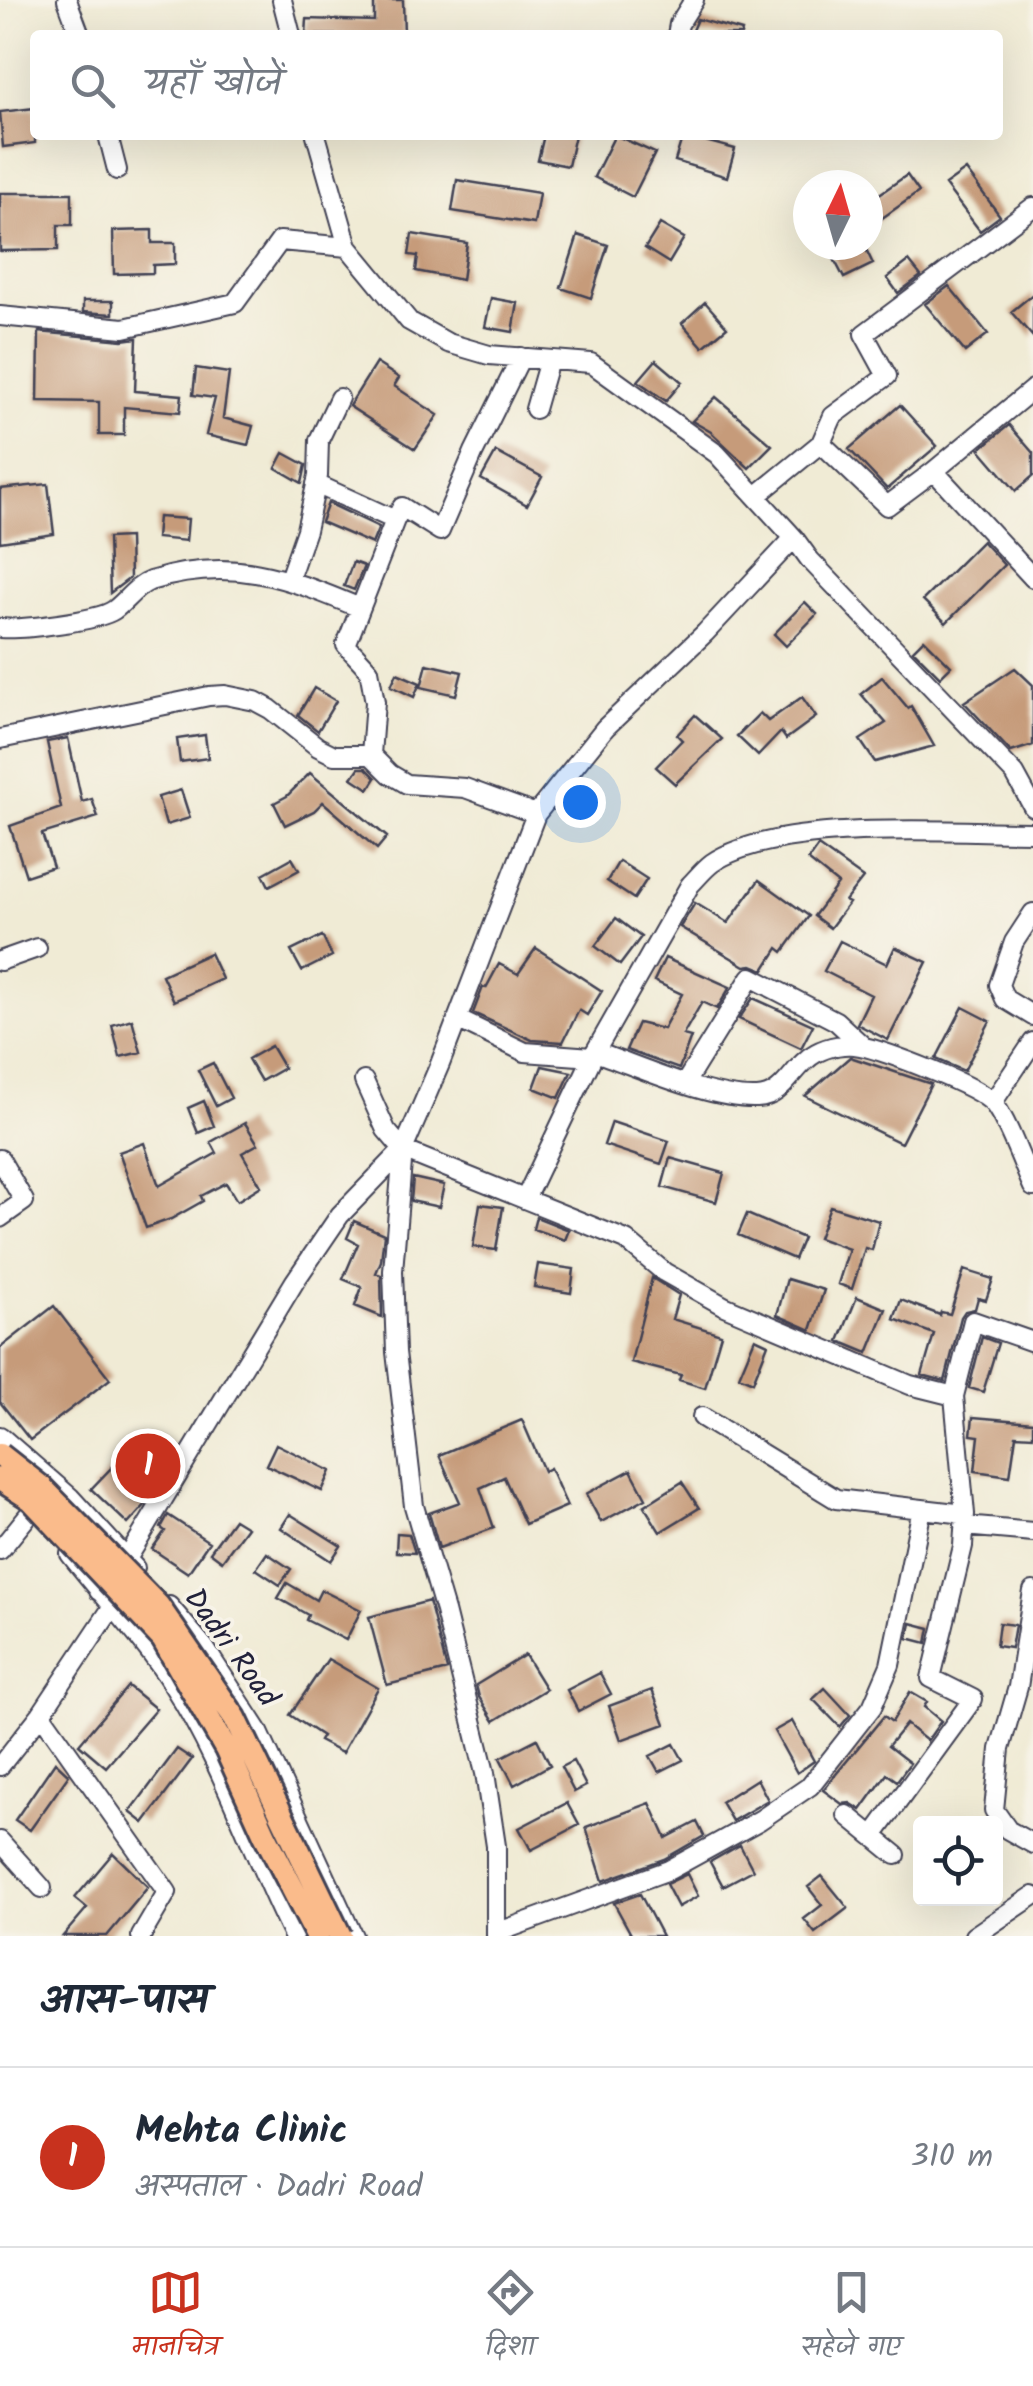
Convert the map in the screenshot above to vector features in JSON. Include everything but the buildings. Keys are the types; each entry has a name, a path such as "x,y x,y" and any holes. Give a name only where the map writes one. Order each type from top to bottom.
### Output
{"main road":[{"path":"0,1454 42,1488 158,1606 235,1718 340,1936"},
{"path":"0,1479 31,1499 163,1639 226,1749 317,1936"}],"street":[{"path":"67,0 78,30"},
{"path":"282,0 290,30"},
{"path":"678,30 694,0"},
{"path":"109,140 117,170"},
{"path":"317,140 348,248 409,322 448,343 488,355 591,363 717,454 810,560 1015,774 1033,806"},
{"path":"756,496 821,443 833,416 887,376 864,334 1033,208"},
{"path":"0,316 124,328 235,303 280,241 348,248"},
{"path":"371,755 375,702 369,670 346,645 402,507 440,531 521,358"},
{"path":"536,409 550,360"},
{"path":"821,443 887,506 1032,392"},
{"path":"290,579 316,484 319,440 339,398"},
{"path":"934,471 1033,578"},
{"path":"316,484 395,520"},
{"path":"794,538 705,633 606,728 536,814 403,1150 393,1271 396,1352 414,1506 446,1611 485,1773 496,1846 496,1935 669,1870 760,1820 810,1786 872,1708 890,1665 922,1510"},
{"path":"0,628 20,630 110,613 146,582 216,568 290,579 360,608"},
{"path":"0,739 226,695 242,697 270,708 318,747 334,754 371,755 407,784 465,788 536,814"},
{"path":"524,1199 593,1055 690,885 713,862 790,837 840,831 1033,832"},
{"path":"1033,913 1014,942 999,985 1005,999 1033,1016"},
{"path":"0,962 37,948"},
{"path":"685,1082 752,977 836,1021 863,1046"},
{"path":"457,1020 525,1052 593,1055 716,1093 766,1097 777,1092 799,1066 818,1052 844,1045 863,1046 937,1072 992,1102 1033,1187"},
{"path":"992,1102 1033,1042"},
{"path":"364,1081 386,1130 403,1150 626,1240 664,1272 724,1306 910,1385 954,1396"},
{"path":"99,1591 127,1559 340,1215 403,1150"},
{"path":"0,1159 24,1201 0,1218"},
{"path":"873,1836 973,1700 931,1678 963,1546 965,1520 954,1396 973,1321 1033,1342"},
{"path":"702,1417 836,1499 922,1510 1033,1532"},
{"name":"Dadri Road","path":"0,1436 70,1497 204,1647 258,1730 353,1936"},
{"path":"0,1490 51,1530 175,1688 292,1936"},
{"path":"0,1550 30,1513"},
{"path":"1033,1591 1018,1687 1000,1748 994,1810 1008,1830 1033,1844"},
{"path":"0,1766 41,1714 113,1606"},
{"path":"41,1714 166,1892 141,1936"},
{"path":"847,1816 896,1855"},
{"path":"0,1841 42,1888"},
{"path":"974,1936 1033,1896"}],"place":[{"name":"Mehta Clinic","path":"148,1466"}]}
